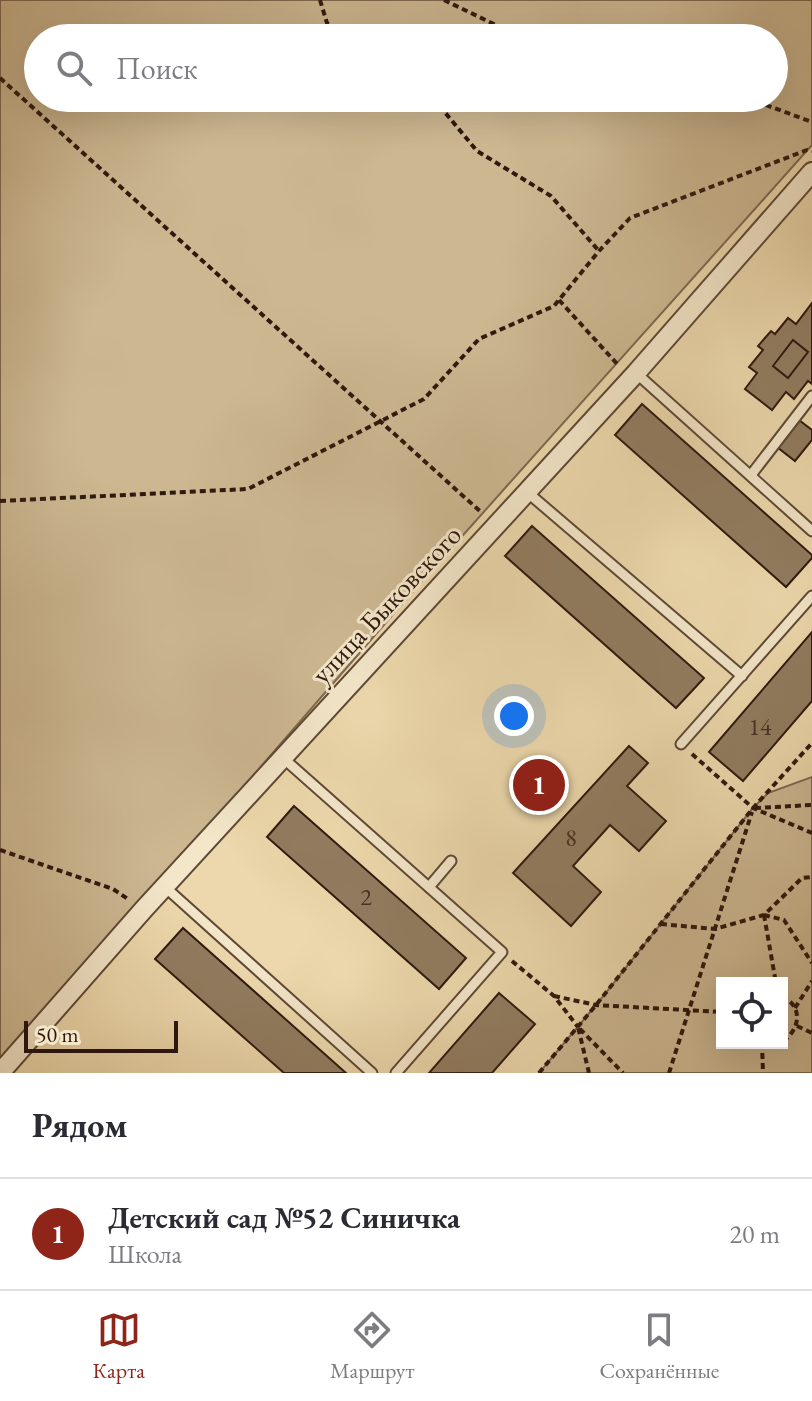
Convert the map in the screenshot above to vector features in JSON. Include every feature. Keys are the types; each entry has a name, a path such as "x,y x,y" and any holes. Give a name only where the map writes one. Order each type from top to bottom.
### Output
{"street":[{"name":"улица Быковского","path":"0,1073 144,909 634,376 811,175"}],"lane":[{"path":"634,376 812,531"},
{"path":"751,475 812,396"},
{"path":"527,492 742,676"},
{"path":"681,744 812,596"},
{"path":"283,758 502,952 396,1073"},
{"path":"429,887 451,861"},
{"path":"165,887 372,1073"}],"path":[{"path":"320,0 328,24"},
{"path":"444,0 494,24"},
{"path":"0,78 24,100"},
{"path":"38,112 496,526"},
{"path":"445,112 477,151 551,196 599,251"},
{"path":"785,112 812,122"},
{"path":"0,501 248,489 424,399 479,339 554,306 630,218 807,150 812,151"},
{"path":"559,300 597,345 634,376"},
{"path":"539,1073 753,808 812,743"},
{"path":"681,744 753,808 812,833"},
{"path":"753,808 812,805"},
{"path":"669,1073 753,808"},
{"path":"0,850 113,889 144,909"},
{"path":"661,924 715,929 764,915 802,878 812,877"},
{"path":"764,915 784,920 812,963"},
{"path":"764,915 775,977"},
{"path":"502,952 554,996 578,1027 623,1073"},
{"path":"795,1008 812,981"},
{"path":"554,996 596,1005 716,1012"},
{"path":"788,999 795,1008 797,1026 788,1038"},
{"path":"797,1026 812,1033"},
{"path":"578,1027 589,1073"},
{"path":"762,1049 763,1073"}],"shaded area":[{"path":"0,0 812,0 812,145 422,581 0,1067"},
{"path":"812,777 812,1073 539,1073 596,1005 768,793"}],"building":[{"path":"812,303 812,384 808,381 794,399 786,392 772,410 745,389 757,373 749,367 763,350 758,346 771,331 775,334 788,318 796,324"},
{"path":"793,340 808,352 788,378 773,366"},
{"path":"642,404 812,555 786,587 615,435"},
{"path":"799,420 812,430 812,440 795,461 777,447"},
{"path":"532,526 704,678 676,708 505,556"},
{"path":"812,632 812,701 743,781 709,752"},
{"path":"629,746 648,763 627,786 666,821 639,851 610,825 573,866 601,892 571,926 513,873"},
{"path":"294,806 466,958 439,989 267,837"},
{"path":"183,928 346,1073 284,1073 155,959"},
{"path":"499,993 535,1024 492,1073 429,1073"}],"place":[{"name":"Детский сад №52 Синичка","path":"539,785"}]}
